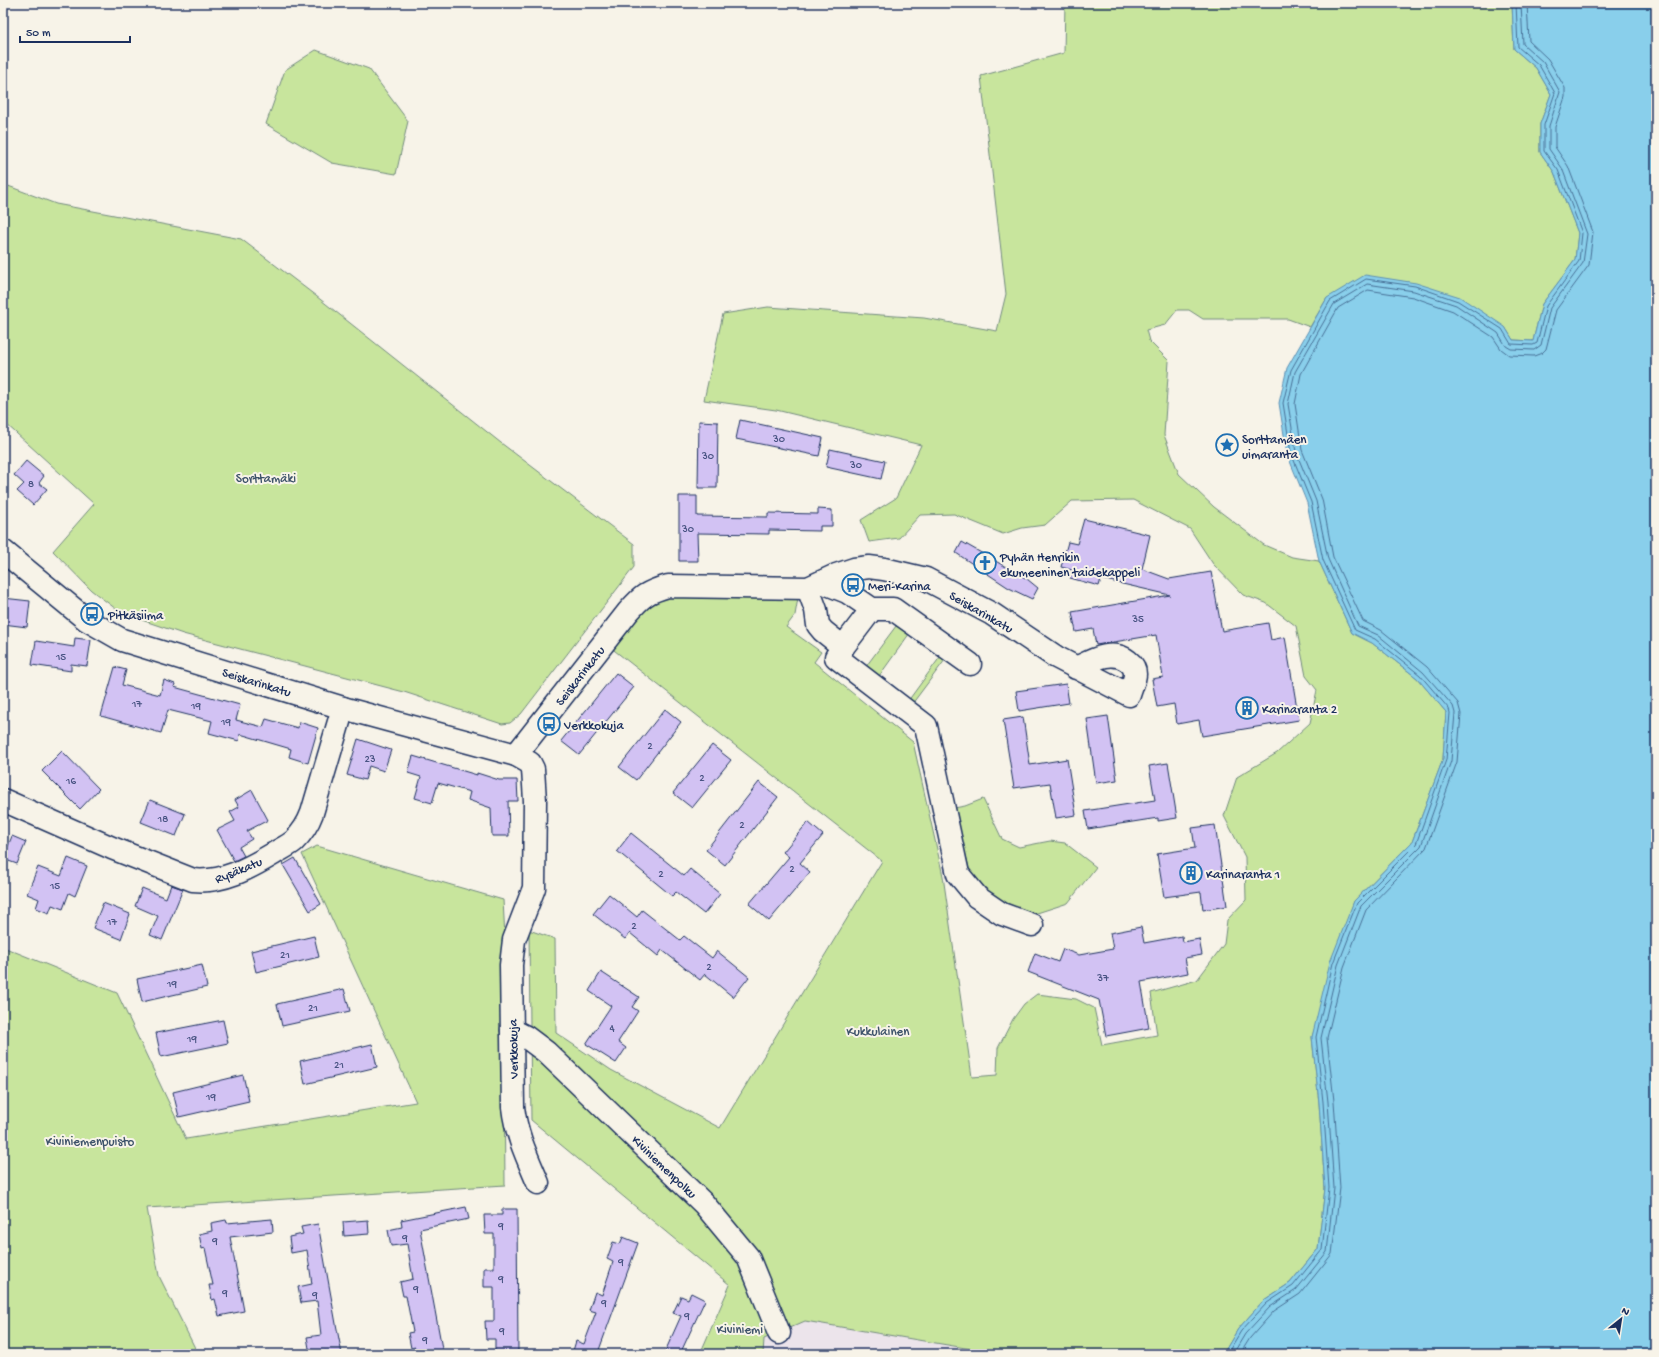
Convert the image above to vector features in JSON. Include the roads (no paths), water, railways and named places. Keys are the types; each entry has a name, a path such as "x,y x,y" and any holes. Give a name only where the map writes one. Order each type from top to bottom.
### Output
{"street":[{"name":"Seiskarinkatu","path":"3,551 87,620 122,640 342,708 516,755 628,612 642,597 655,590 668,586 815,585 836,575 854,569 869,567 884,569 926,579 992,614 1056,657 1076,668"},
{"path":"844,647 823,631 818,625 815,585 843,591 872,608 894,609 970,664"},
{"path":"816,610 843,591"},
{"path":"872,608 836,657 926,726 958,874 977,897 1002,914 1032,925"},
{"name":"Rysäkatu","path":"3,800 112,848 193,880 204,881 221,879 252,867 293,842 307,826 342,708"},
{"name":"Verkkokuja","path":"516,755 530,762 533,769 535,813 534,888 514,940 511,966 513,1107 515,1124 521,1144 538,1182"},
{"name":"Kiviniemenpolku","path":"512,1030 526,1037 565,1070 704,1204 748,1257 779,1333"}],"water":[{"path":"1512,3 1656,3 1656,1354 1223,1354 1238,1329 1264,1300 1290,1283 1318,1249 1325,1188 1319,1103 1312,1037 1330,962 1354,901 1412,842 1443,759 1446,712 1417,678 1372,643 1352,633 1319,561 1307,503 1287,454 1279,403 1287,368 1327,298 1365,275 1416,283 1460,297 1505,327 1513,340 1533,341 1542,304 1575,260 1578,233 1554,172 1540,152 1540,124 1551,94 1536,68 1514,49"}],"place":[{"name":"Sorttamäen uimaranta","path":"1227,445"},
{"name":"Pyhän Henrikin ekumeeninen taidekappeli","path":"985,563"},
{"name":"Meri-Karina","path":"853,585"},
{"name":"Pitkäsiima","path":"92,614"},
{"name":"Karinaranta 2","path":"1247,708"},
{"name":"Verkkokuja","path":"549,724"},
{"name":"Karinaranta 1","path":"1191,873"}],"park label":[{"name":"Sorttamäki","path":"266,477"},
{"name":"Kukkulainen","path":"878,1030"},
{"name":"Kiviniemenpuisto","path":"90,1140"},
{"name":"Kiviniemi","path":"740,1328"}]}
